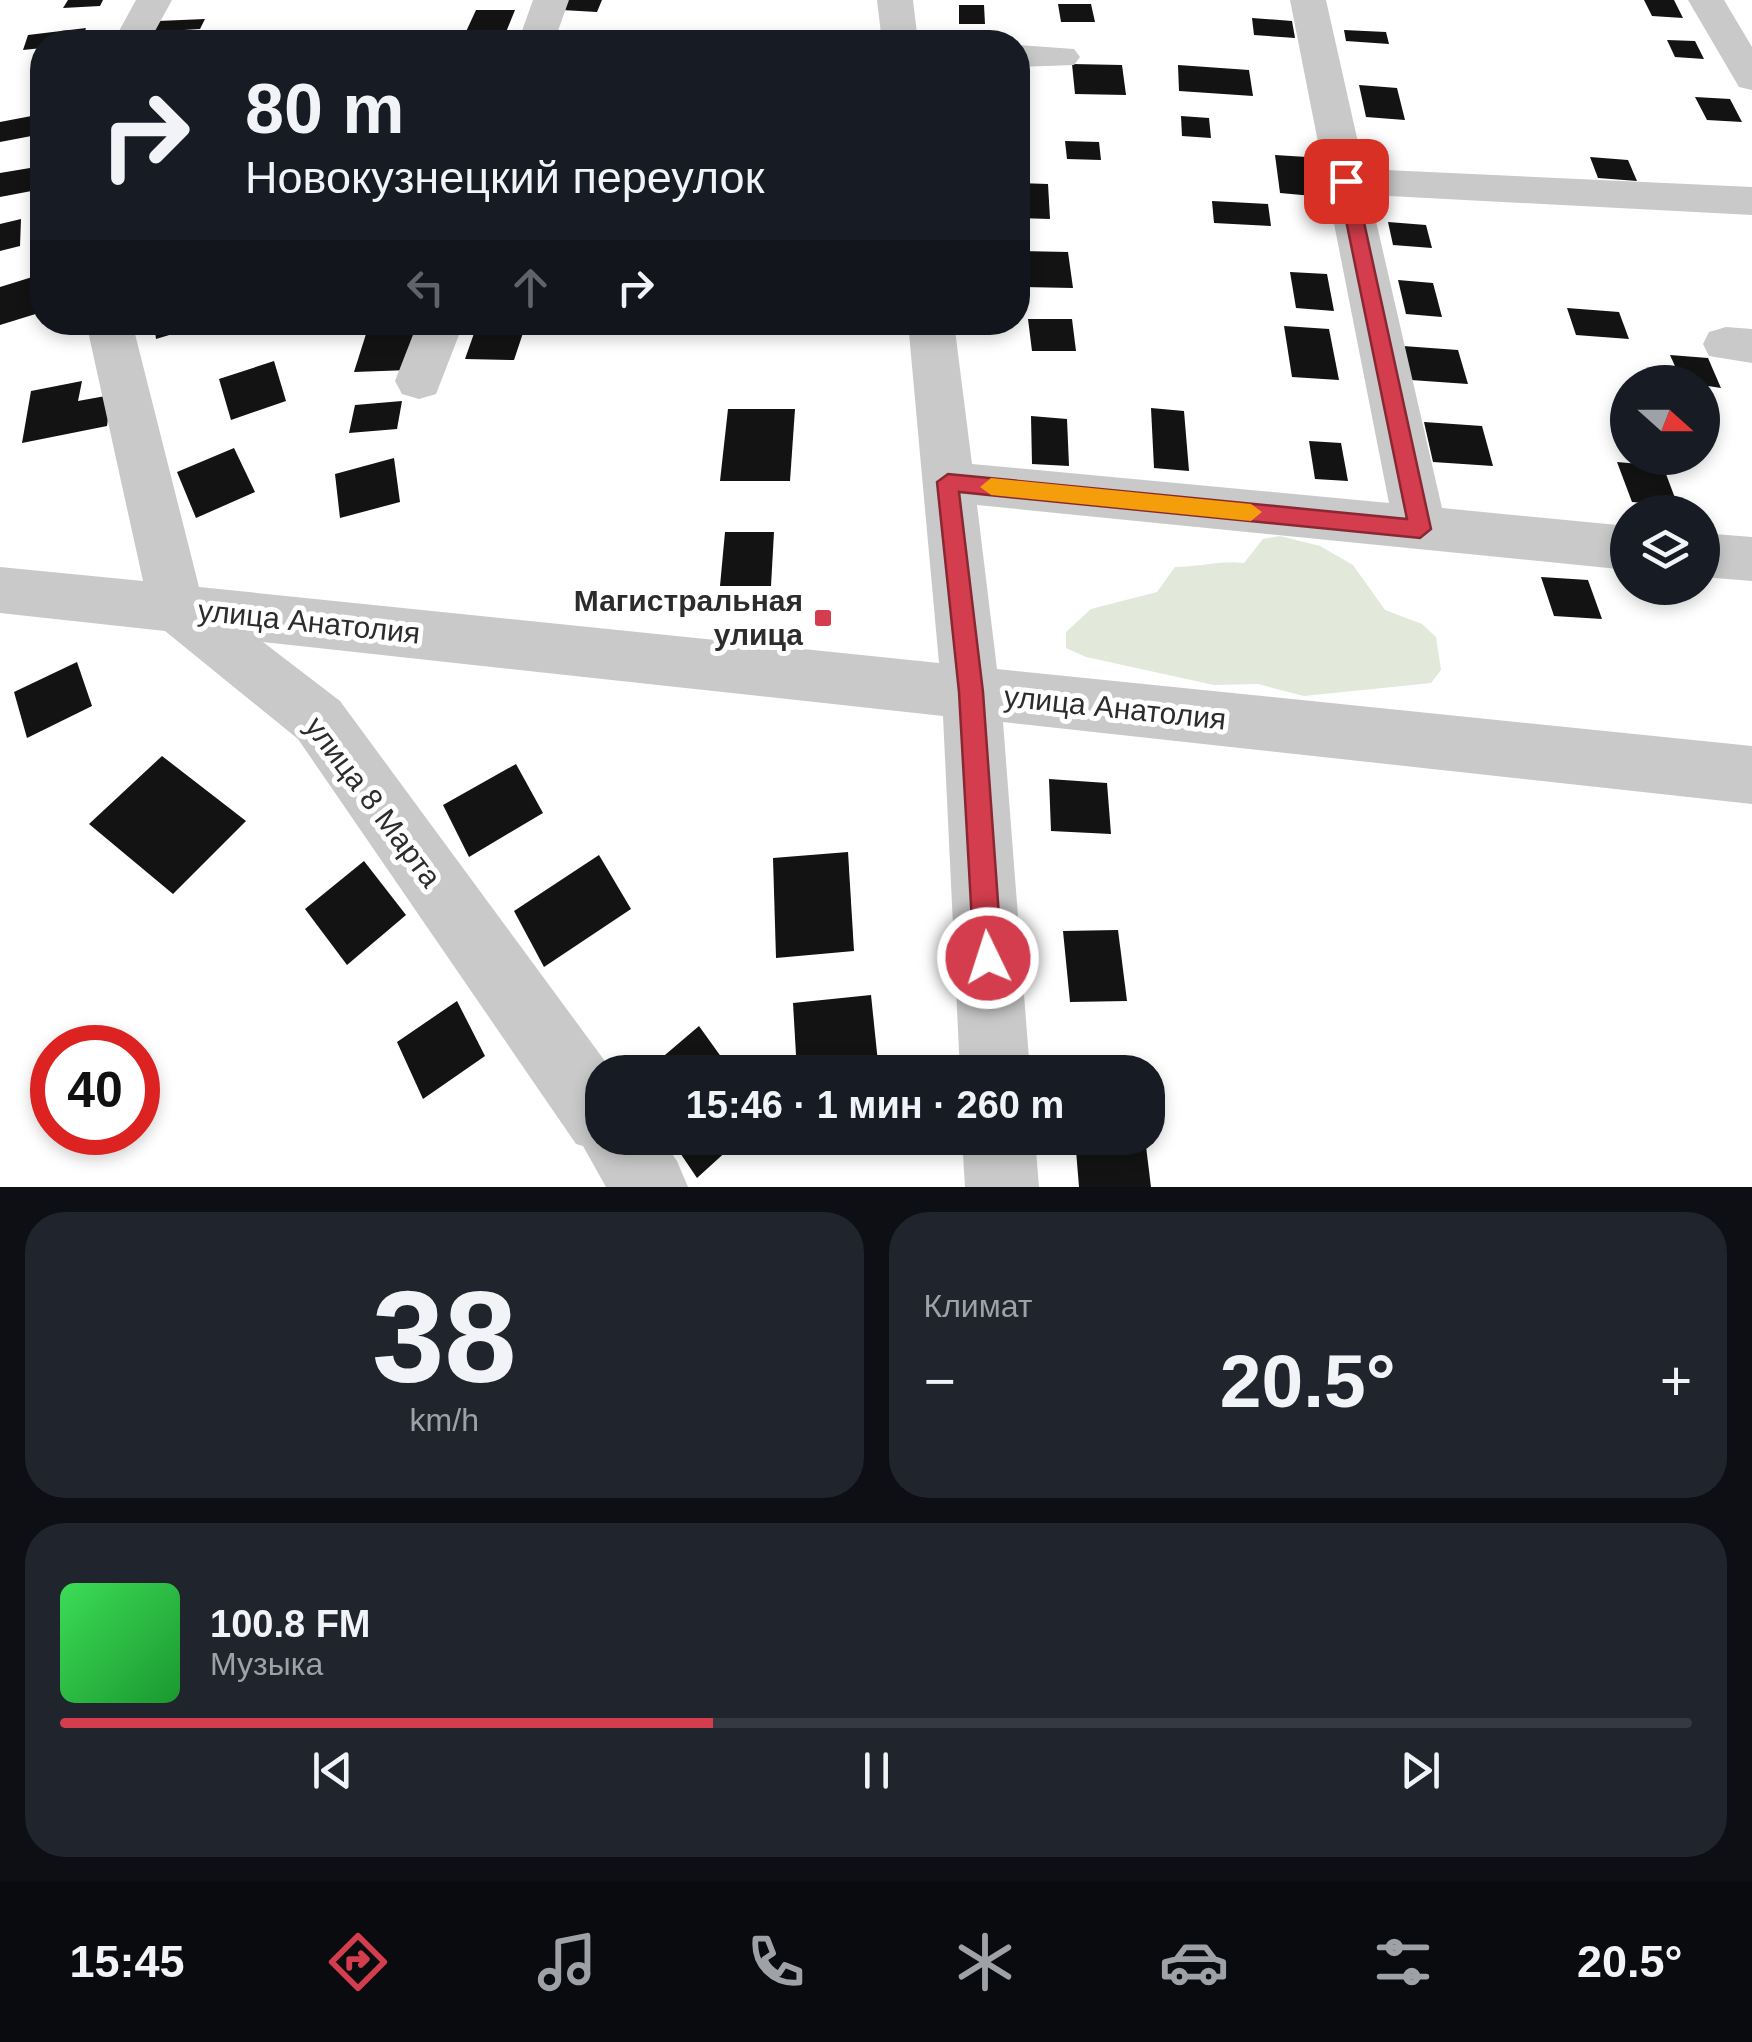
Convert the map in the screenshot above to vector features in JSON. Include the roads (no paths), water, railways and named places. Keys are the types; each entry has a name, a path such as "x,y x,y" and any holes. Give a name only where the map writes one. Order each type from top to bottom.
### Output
{"street":[{"path":"138,30 154,0"},
{"path":"540,30 551,0"},
{"path":"895,0 899,30"},
{"path":"1308,0 1420,529"},
{"path":"1706,0 1752,79"},
{"path":"1030,56 1061,57"},
{"path":"1346,181 1752,201"},
{"path":"112,335 178,608"},
{"path":"419,380 436,335"},
{"path":"931,335 971,692 994,1055"},
{"path":"948,482 1610,546"},
{"path":"1720,557 1752,560"},
{"name":"улица Анатолия","path":"0,590 1752,774"},
{"name":"улица 8 Марта","path":"178,608 318,720 585,1094"},
{"path":"628,1155 652,1187"},
{"path":"1000,1155 1002,1187"}],"place":[{"name":"Магистральная улица","path":"823,618"}]}
